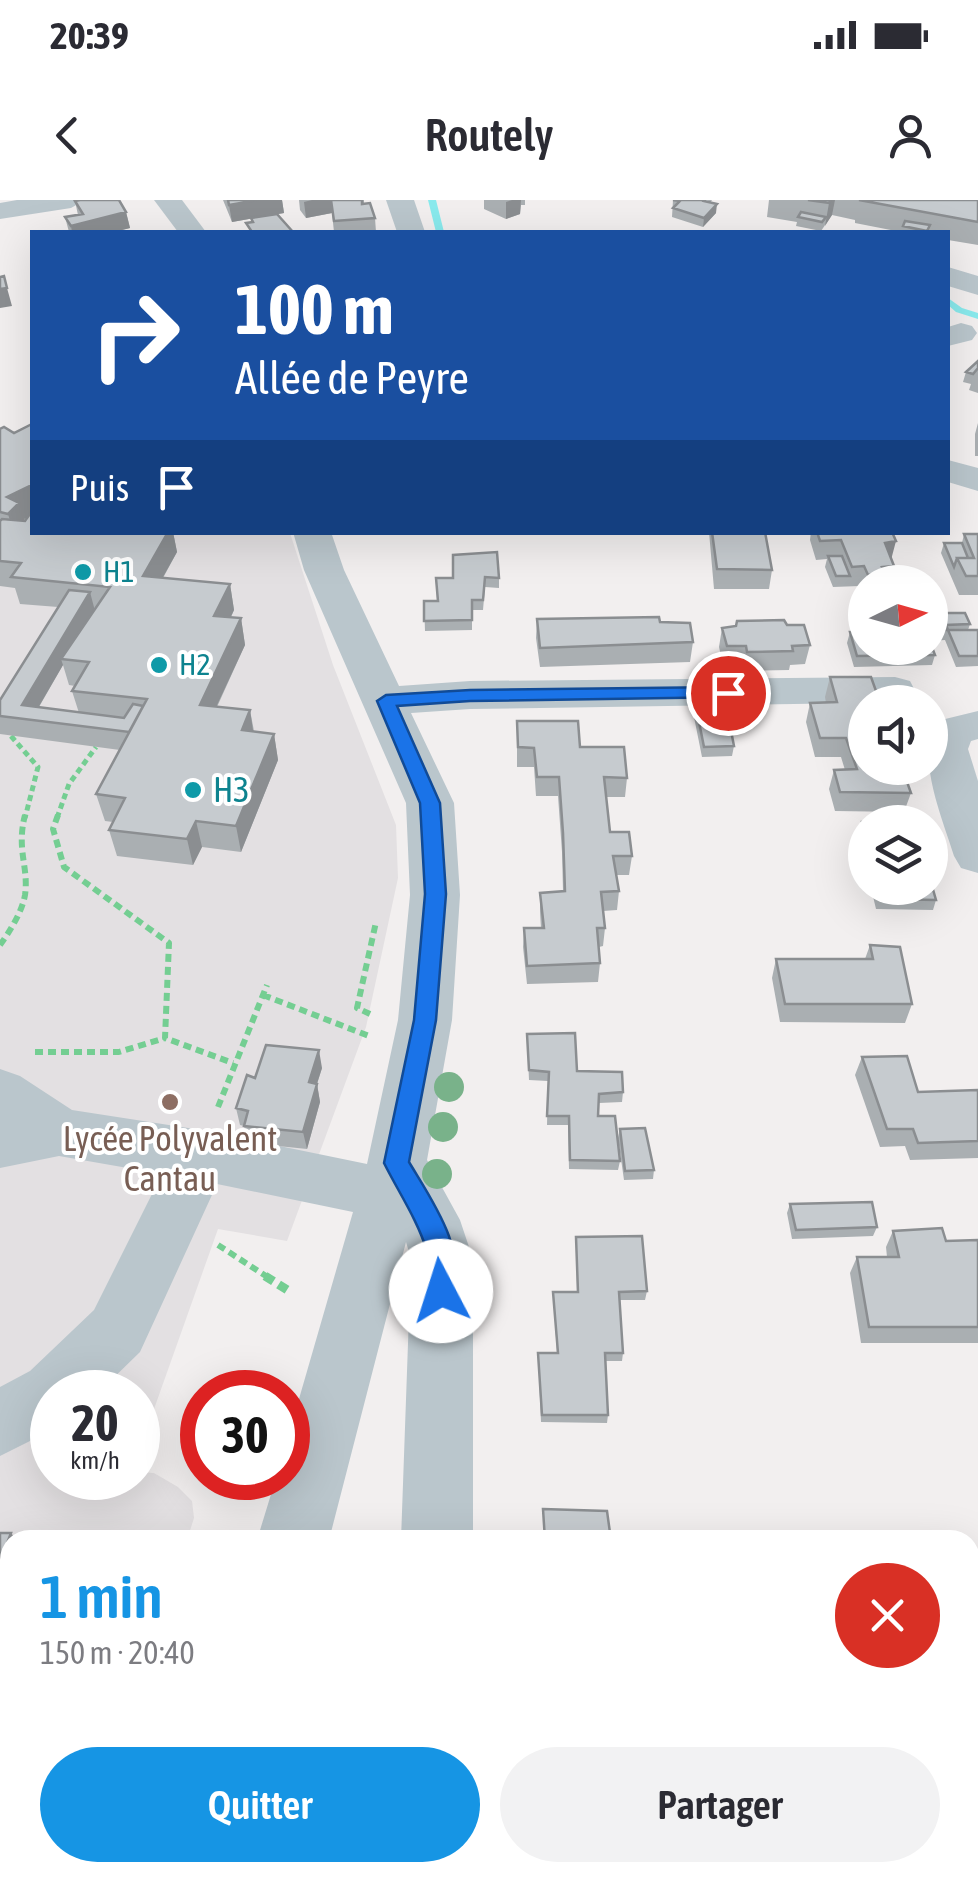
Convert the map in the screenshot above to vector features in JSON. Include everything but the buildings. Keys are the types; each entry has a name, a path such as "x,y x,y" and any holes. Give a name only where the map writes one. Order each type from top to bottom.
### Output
{"street":[{"path":"0,211 70,200"},
{"path":"168,200 190,230"},
{"path":"400,200 410,230"},
{"path":"950,277 978,286"},
{"path":"950,472 978,480"},
{"path":"296,1530 392,1179 425,1020 435,894 430,803 324,570 313,535"},
{"path":"386,701 470,695 848,691"},
{"path":"954,726 945,749 978,856"},
{"path":"8,1072 59,1132"},
{"path":"0,1144 59,1132 312,1176 392,1179 430,1220 442,1259 437,1530"},
{"path":"77,1370 117,1331 201,1156"},
{"path":"0,1423 30,1406"}],"path":[{"path":"0,945 11,930 25,894 19,840 38,768 11,736"},
{"path":"96,747 69,784 53,829 64,868 170,943 165,1038"},
{"path":"380,906 357,1008 386,1021"},
{"path":"165,1038 234,1063 267,985"},
{"path":"263,995 348,1028"},
{"path":"8,1072 149,1048 165,1038"},
{"path":"213,1242 289,1291"}],"shaded area":[{"name":"Lycée Polyvalent Cantau","path":"24,429 30,535 291,535 333,665 396,825 398,878 366,1027 287,1241 218,1229 160,1392 160,1370 30,1370 30,1500 160,1500 160,1476 180,1489 180,1500 192,1501 194,1518 190,1530 0,1530 0,436"}],"waterway":[{"path":"432,200 440,230"},
{"path":"950,303 978,316"}],"place":[{"name":"H1","path":"83,572"},
{"name":"H2","path":"159,665"},
{"name":"H3","path":"193,790"},
{"name":"Lycée Polyvalent Cantau","path":"170,1102"}],"route":[{"path":"441,1291 442,1259 430,1220 396,1163 425,1020 435,894 430,803 386,701 470,695 728,693"}]}
